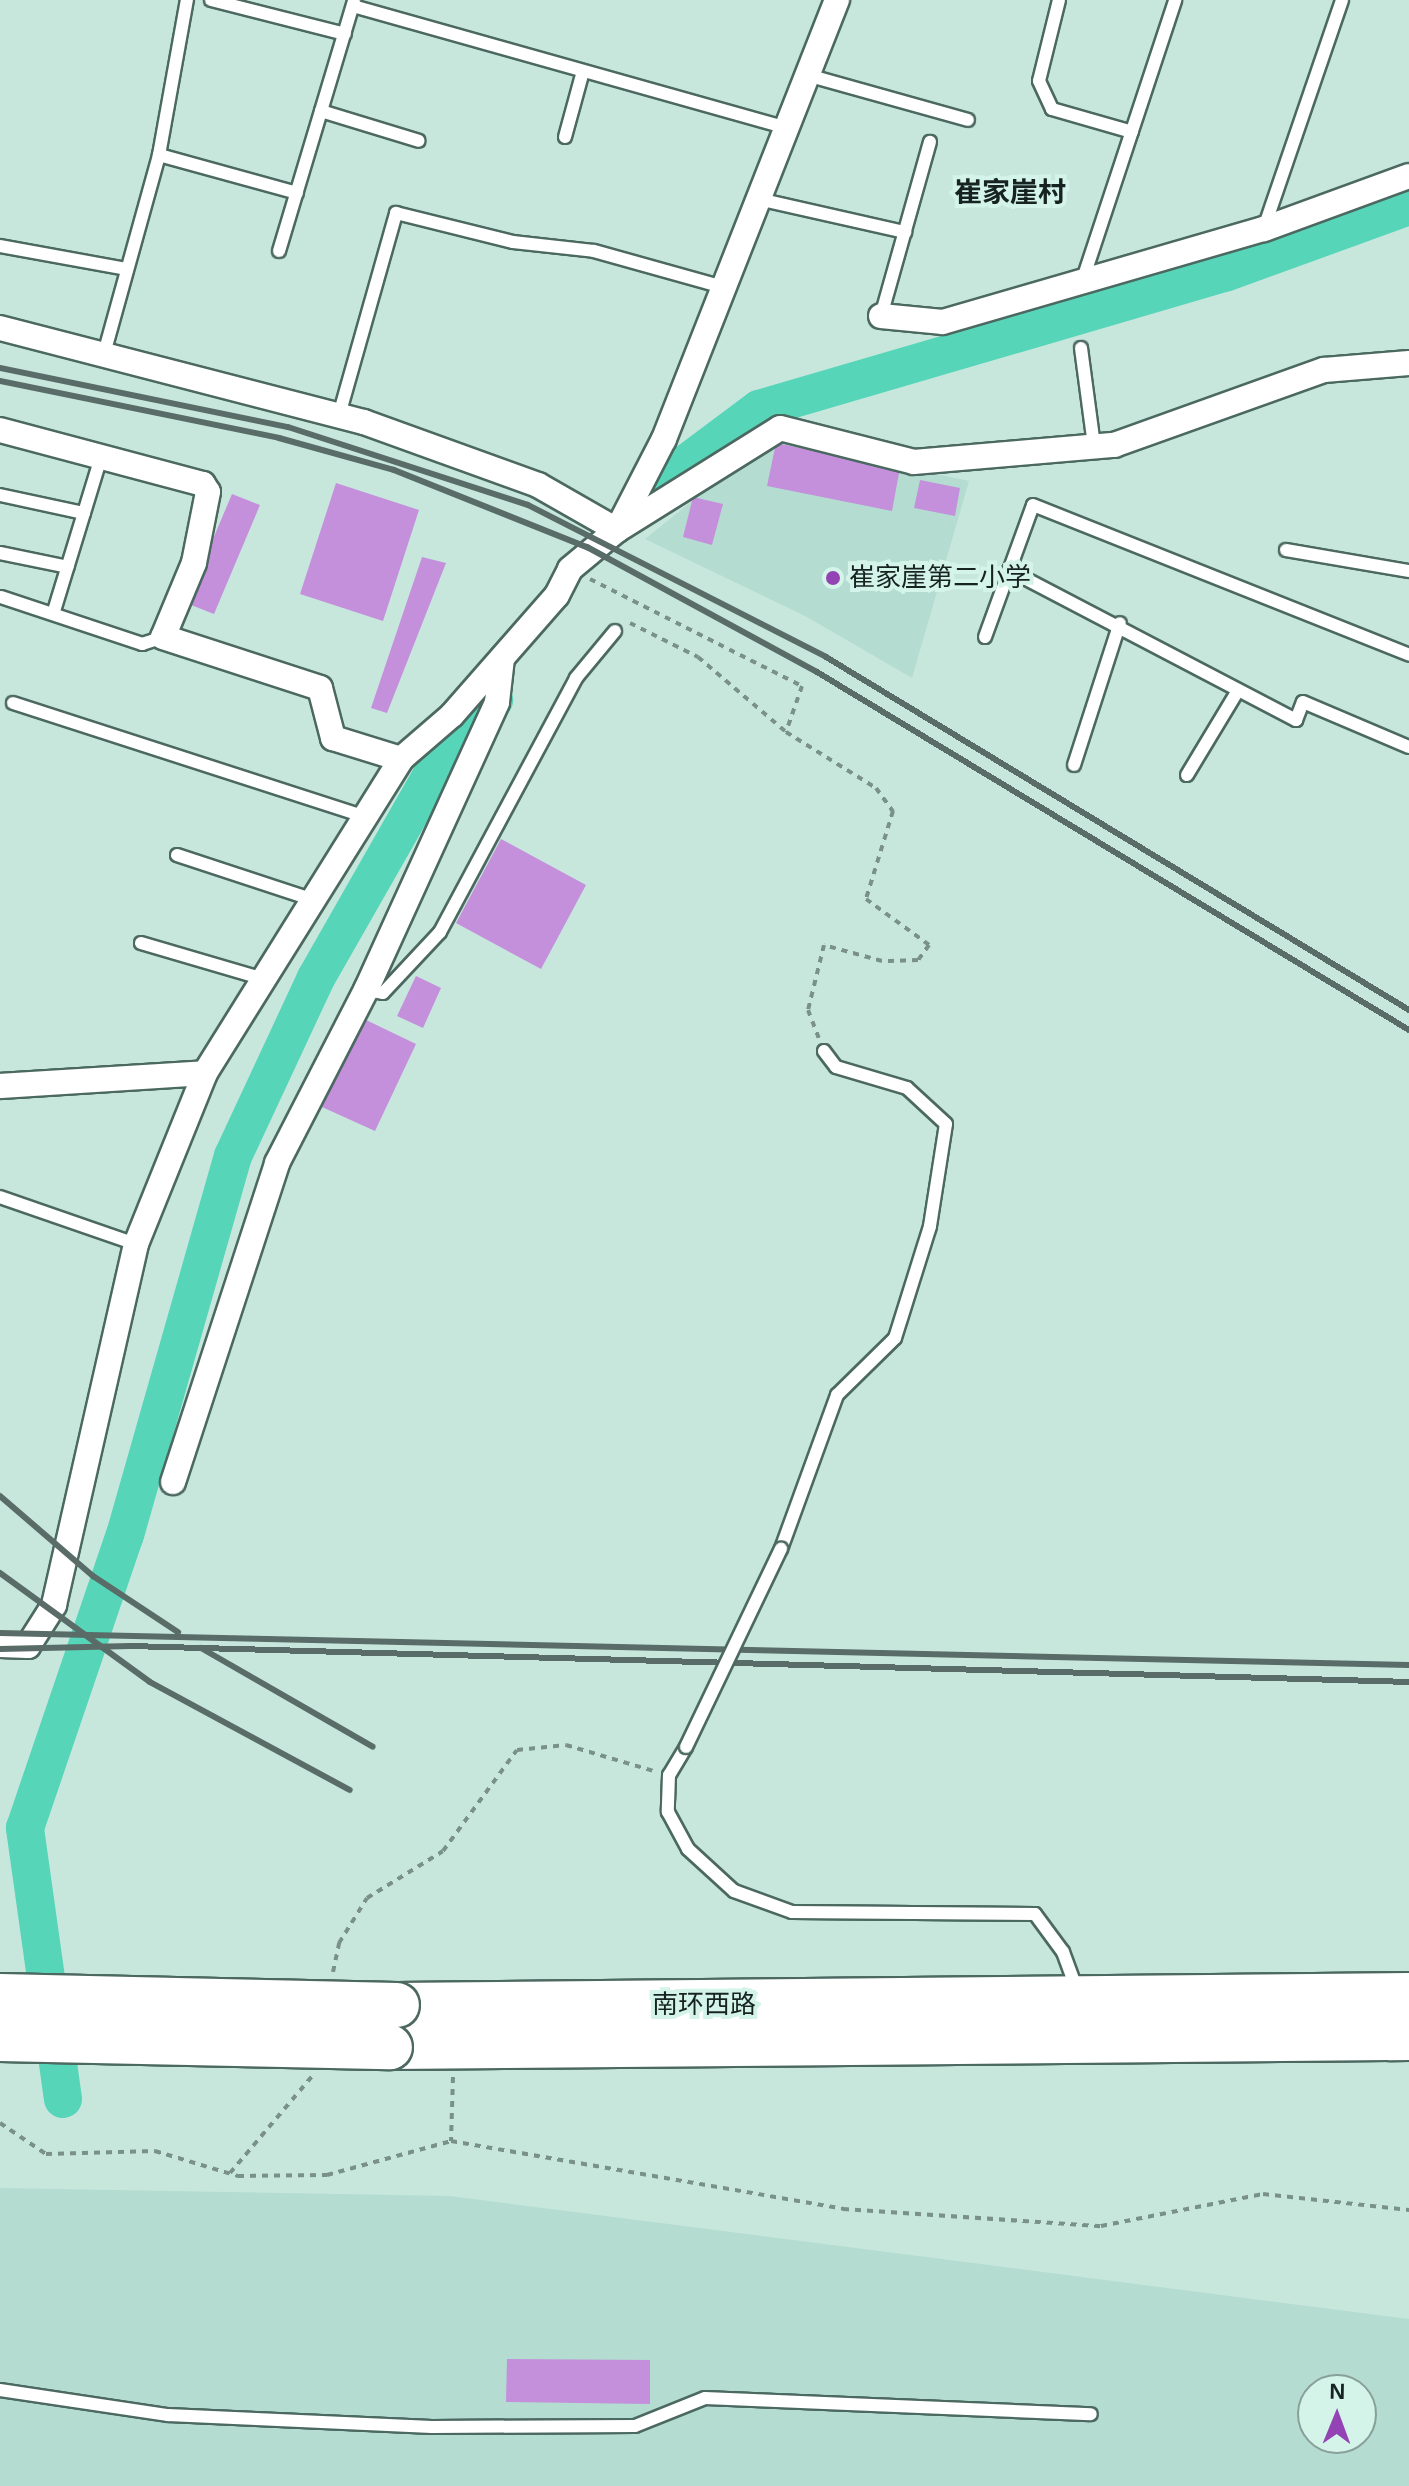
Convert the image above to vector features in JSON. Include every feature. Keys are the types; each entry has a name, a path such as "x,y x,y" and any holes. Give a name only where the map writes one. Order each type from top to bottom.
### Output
{"highway":[{"name":"南环西路","path":"0,1996 397,2005 1080,2002 1409,1995"},
{"name":"南环西路","path":"0,2039 455,2047 1409,2038"}],"street":[{"path":"617,530 664,439 837,0"},
{"path":"881,316 943,322 1264,229 1409,176"},
{"path":"0,328 105,350 339,415 538,485 617,530"},
{"path":"0,1645 28,1646 54,1605 136,1244 205,1073 401,759 502,658 570,569 617,530 780,428 914,462 1094,446 1324,370 1409,363"},
{"path":"0,430 203,484 208,492 194,563 163,637 320,688 333,738 401,759"},
{"path":"173,1482 277,1163 366,990 497,702 502,658"},
{"path":"0,1086 205,1073"}],"lane":[{"path":"105,350 159,155 187,0"},
{"path":"211,0 345,34"},
{"path":"1059,0 1039,81 1052,109 1132,132"},
{"path":"1082,282 1175,0"},
{"path":"1264,229 1342,0"},
{"path":"279,251 354,3 787,128"},
{"path":"565,137 583,71"},
{"path":"807,75 968,120"},
{"path":"321,111 419,141"},
{"path":"881,316 930,142"},
{"path":"159,155 297,193"},
{"path":"758,199 905,232"},
{"path":"339,415 396,213 513,242 594,251 723,287"},
{"path":"0,246 127,269"},
{"path":"1081,348 1094,446"},
{"path":"54,611 101,457"},
{"path":"0,495 84,513"},
{"path":"985,637 1033,505 1409,655"},
{"path":"1286,550 1409,571"},
{"path":"0,553 68,567"},
{"path":"1009,570 1120,623 1237,692 1296,720 1303,702 1409,747"},
{"path":"1,597 54,611 142,644 163,637"},
{"path":"1074,765 1120,623"},
{"path":"366,990 383,993 440,932 576,678 615,631"},
{"path":"1187,775 1237,692"},
{"path":"13,703 366,817"},
{"path":"177,855 314,900"},
{"path":"141,943 264,979"},
{"path":"824,1051 836,1067 907,1088 946,1124 930,1226 895,1338 837,1395 781,1549 686,1747 669,1775 668,1812 677,1832 734,1891 792,1912 1035,1914 1063,1952 1080,2002"},
{"path":"0,1197 136,1244"},
{"path":"0,2390 168,2415 432,2427 635,2426 705,2398 1091,2414"}],"path":[{"path":"570,569 802,686 786,732"},
{"path":"615,631 628,622 698,657 786,732 876,788 893,811 866,899 929,945 918,960 882,961 824,945 808,1010 824,1051"},
{"path":"330,1989 339,1943 367,1898 443,1851 517,1750 566,1745 669,1775"},
{"path":"451,2141 455,2047"},
{"path":"230,2173 312,2082 315,2066"},
{"path":"0,2123 46,2154 155,2151 230,2173 327,2175 451,2141 843,2209 1101,2226 1263,2194 1409,2210"}],"shaded area":[{"name":"崔家崖第二小学","path":"770,438 969,481 912,678 807,617 645,539"},
{"path":"0,2188 450,2196 1409,2319 1409,2486 0,2486"}],"building":[{"path":"776,443 900,468 892,511 767,486"},
{"path":"920,480 960,488 955,516 914,508"},
{"path":"336,483 419,510 383,621 300,594"},
{"path":"232,494 260,505 214,614 186,603"},
{"path":"693,497 723,504 712,545 683,537"},
{"path":"422,557 446,563 387,713 371,708"},
{"path":"501,839 586,885 541,969 456,923"},
{"path":"416,976 441,988 423,1028 397,1016"},
{"path":"364,1019 416,1044 375,1131 322,1107"},
{"path":"507,2359 650,2360 650,2404 506,2402"}],"waterway":[{"path":"660,483 759,409 1225,273 1409,206"},
{"path":"63,2099 25,1828 125,1535 233,1156 316,978 431,776 494,700"}],"railway":[{"path":"0,368 288,427 528,505 826,657 1409,1010"},
{"path":"0,381 279,438 394,470 587,547 817,672 1409,1030"},
{"path":"0,1496 93,1576 178,1632"},
{"path":"0,1573 150,1682 350,1790"},
{"path":"0,1633 1409,1665"},
{"path":"0,1649 130,1646 1409,1682"},
{"path":"201,1648 373,1747"}],"place":[{"name":"崔家崖第二小学","path":"833,578"}],"district":[{"name":"崔家崖村","path":"1010,193"}]}
